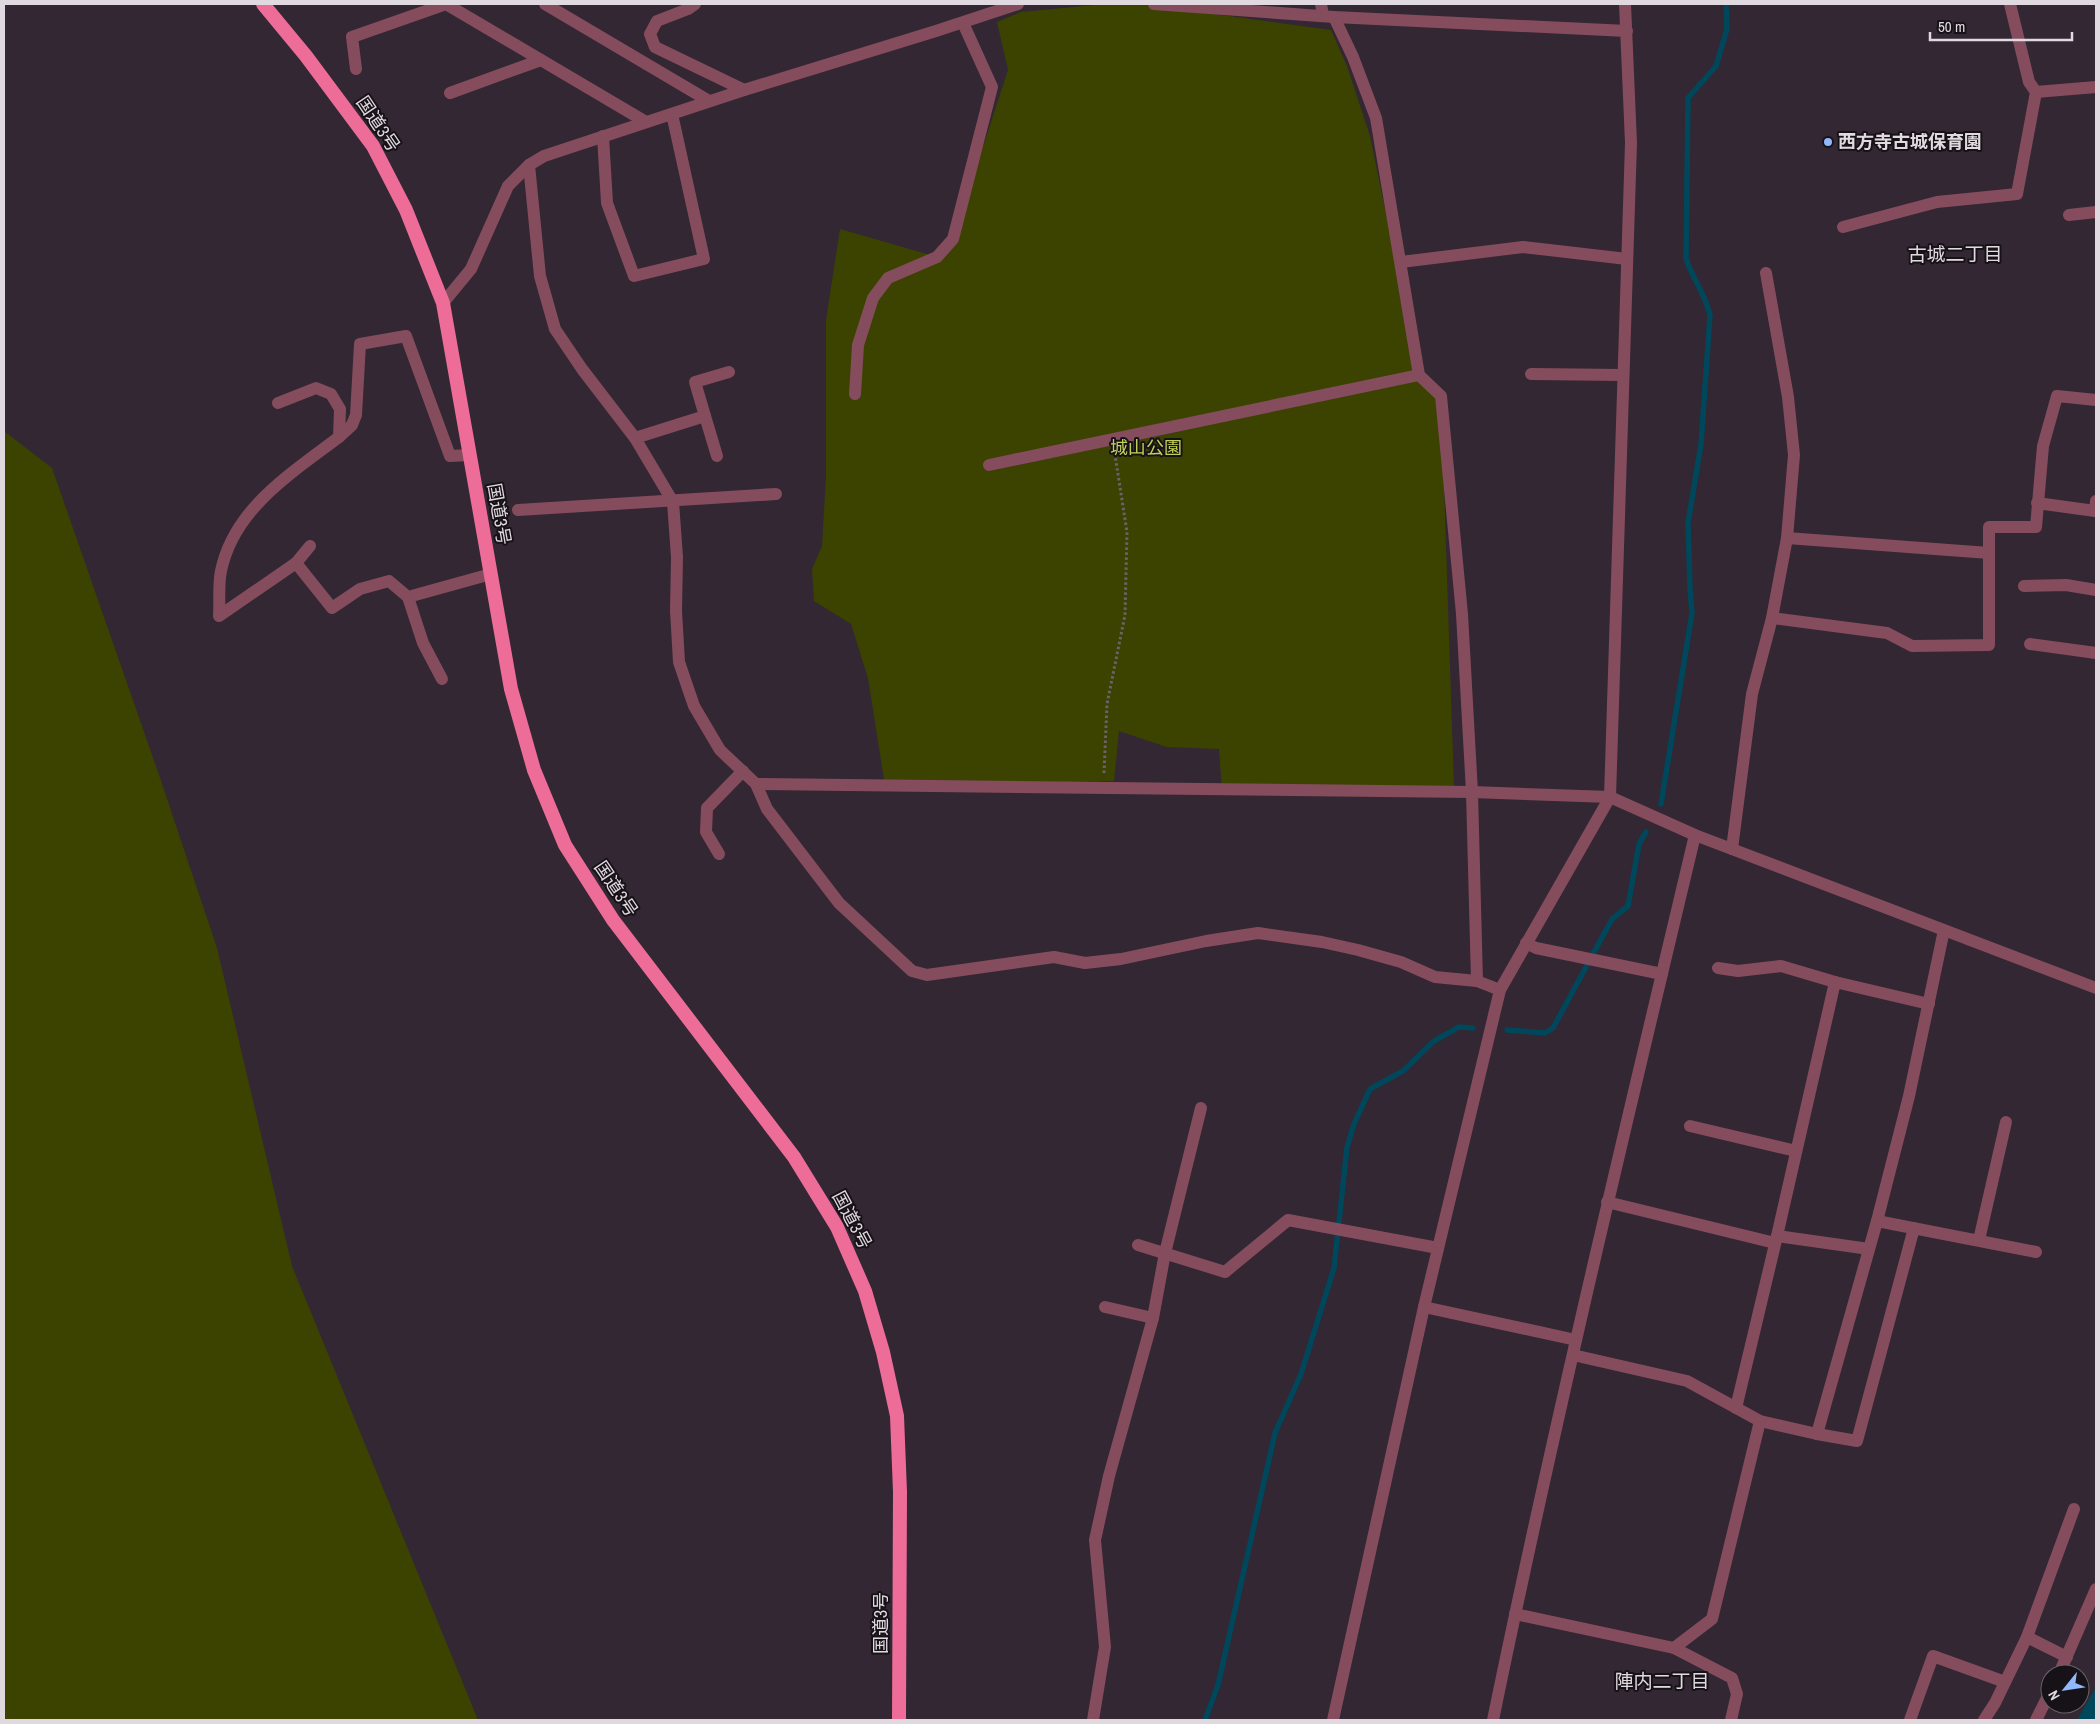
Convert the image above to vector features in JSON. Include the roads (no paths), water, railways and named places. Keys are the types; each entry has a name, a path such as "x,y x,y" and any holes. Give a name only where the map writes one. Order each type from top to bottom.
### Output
{"highway":[{"name":"国道3号","path":"263,4 306,56 373,146 406,210 443,304 511,689 534,770 565,845 613,920 794,1157 837,1227 865,1291 897,1416 900,1492 899,1720"},
{"name":"国道3号","path":"273,4 306,56"}],"street":[{"path":"356,69 352,37 446,4 646,122"},
{"path":"545,4 709,101"},
{"path":"695,4 688,9 656,21 650,34 656,47 744,90"},
{"path":"443,304 471,268 508,186 529,165 544,156 709,101 1018,4"},
{"path":"1154,4 1326,12 1627,31"},
{"path":"1333,1720 1424,1307 1500,990 1610,797 1631,143 1627,31 1624,4"},
{"path":"1843,227 1937,202 2017,194 2036,92 2029,82 2010,4"},
{"path":"1326,12 1353,56 1376,118 1419,375 1441,396 1462,614 1472,792 1477,981"},
{"path":"855,394 858,344 874,298 888,278 937,257 954,239 992,86 963,22"},
{"path":"450,93 541,60"},
{"path":"2036,92 2096,87"},
{"path":"603,136 607,203 634,276 704,259 672,114"},
{"path":"529,165 540,276 554,329 582,370 635,438 673,502 677,557 676,611 679,662 694,706 720,750 756,784 767,809 838,903 912,971 927,975 1054,957 1085,963 1121,959 1206,941 1258,933 1322,942 1402,962 1435,977 1477,981 1500,990"},
{"path":"2069,214 2096,212"},
{"path":"1400,262 1523,247 1627,259"},
{"path":"1732,849 1752,694 1772,618 1787,538 1794,455 1788,397 1766,273"},
{"path":"310,546 296,564 219,616 221,571 236,529 271,489 352,425 356,415 360,344 406,336 450,456 470,455"},
{"path":"717,456 695,382 729,372"},
{"path":"1531,374 1623,375"},
{"path":"989,465 1419,375"},
{"path":"278,403 316,388 331,394 340,409 339,436"},
{"path":"1772,618 1887,633 1912,646 1989,646 1989,527 2036,527 2043,446 2057,396 2096,400"},
{"path":"635,438 705,416"},
{"path":"518,510 673,502 776,494"},
{"path":"2037,503 2095,511 2096,501"},
{"path":"1787,538 1989,553"},
{"path":"296,564 332,608 360,589 390,581 408,597 422,643 442,679"},
{"path":"408,597 491,574"},
{"path":"2024,586 2066,585 2096,590"},
{"path":"2030,644 2096,653"},
{"path":"719,854 706,832 707,808 743,771"},
{"path":"756,784 1472,792 1610,797 1695,835 2096,988"},
{"path":"1492,1720 1607,1202 1695,835"},
{"path":"1817,1434 1877,1221 1909,1096 1944,930"},
{"path":"1526,943 1536,948 1662,974"},
{"path":"1718,968 1738,971 1781,966 1835,982 1929,1004"},
{"path":"1736,1408 1835,982"},
{"path":"1092,1720 1105,1647 1095,1540 1109,1476 1153,1318 1165,1254 1201,1108"},
{"path":"1979,1240 2006,1122"},
{"path":"1690,1126 1796,1152"},
{"path":"1607,1202 1776,1240 1869,1249"},
{"path":"1138,1245 1225,1272 1288,1220 1438,1248"},
{"path":"1877,1221 2036,1252"},
{"path":"1573,1356 1687,1381 1760,1421 1817,1434 1857,1440 1914,1228"},
{"path":"1105,1307 1153,1318"},
{"path":"1424,1307 1576,1340"},
{"path":"1674,1648 1712,1619 1760,1421"},
{"path":"1984,1720 2006,1682 2027,1637 2074,1509"},
{"path":"2064,1664 2096,1589"},
{"path":"1514,1614 1674,1648 1732,1678 1737,1694 1731,1720"},
{"path":"2027,1637 2067,1657"},
{"path":"1910,1720 1933,1656 2006,1682"}],"water":[{"path":"2096,1687 2096,1720 2077,1720 2080,1714 2090,1714 2090,1697"}],"waterway":[{"path":"1661,804 1692,613 1688,523 1701,444 1710,315 1686,259 1688,98 1716,66 1727,29 1726,4"},
{"path":"1507,1030 1545,1033 1553,1028 1612,919 1628,906 1639,844 1646,832"},
{"path":"1205,1720 1218,1685 1275,1433 1301,1374 1334,1268 1347,1147 1354,1124 1370,1089 1403,1071 1434,1041 1459,1027 1473,1028"}],"place":[{"name":"西方寺古城保育園","path":"1828,142"}],"district":[{"name":"古城二丁目","path":"1955,254"},
{"name":"陣内二丁目","path":"1662,1681"}],"park label":[{"name":"城山公園","path":"1146,448"}]}
